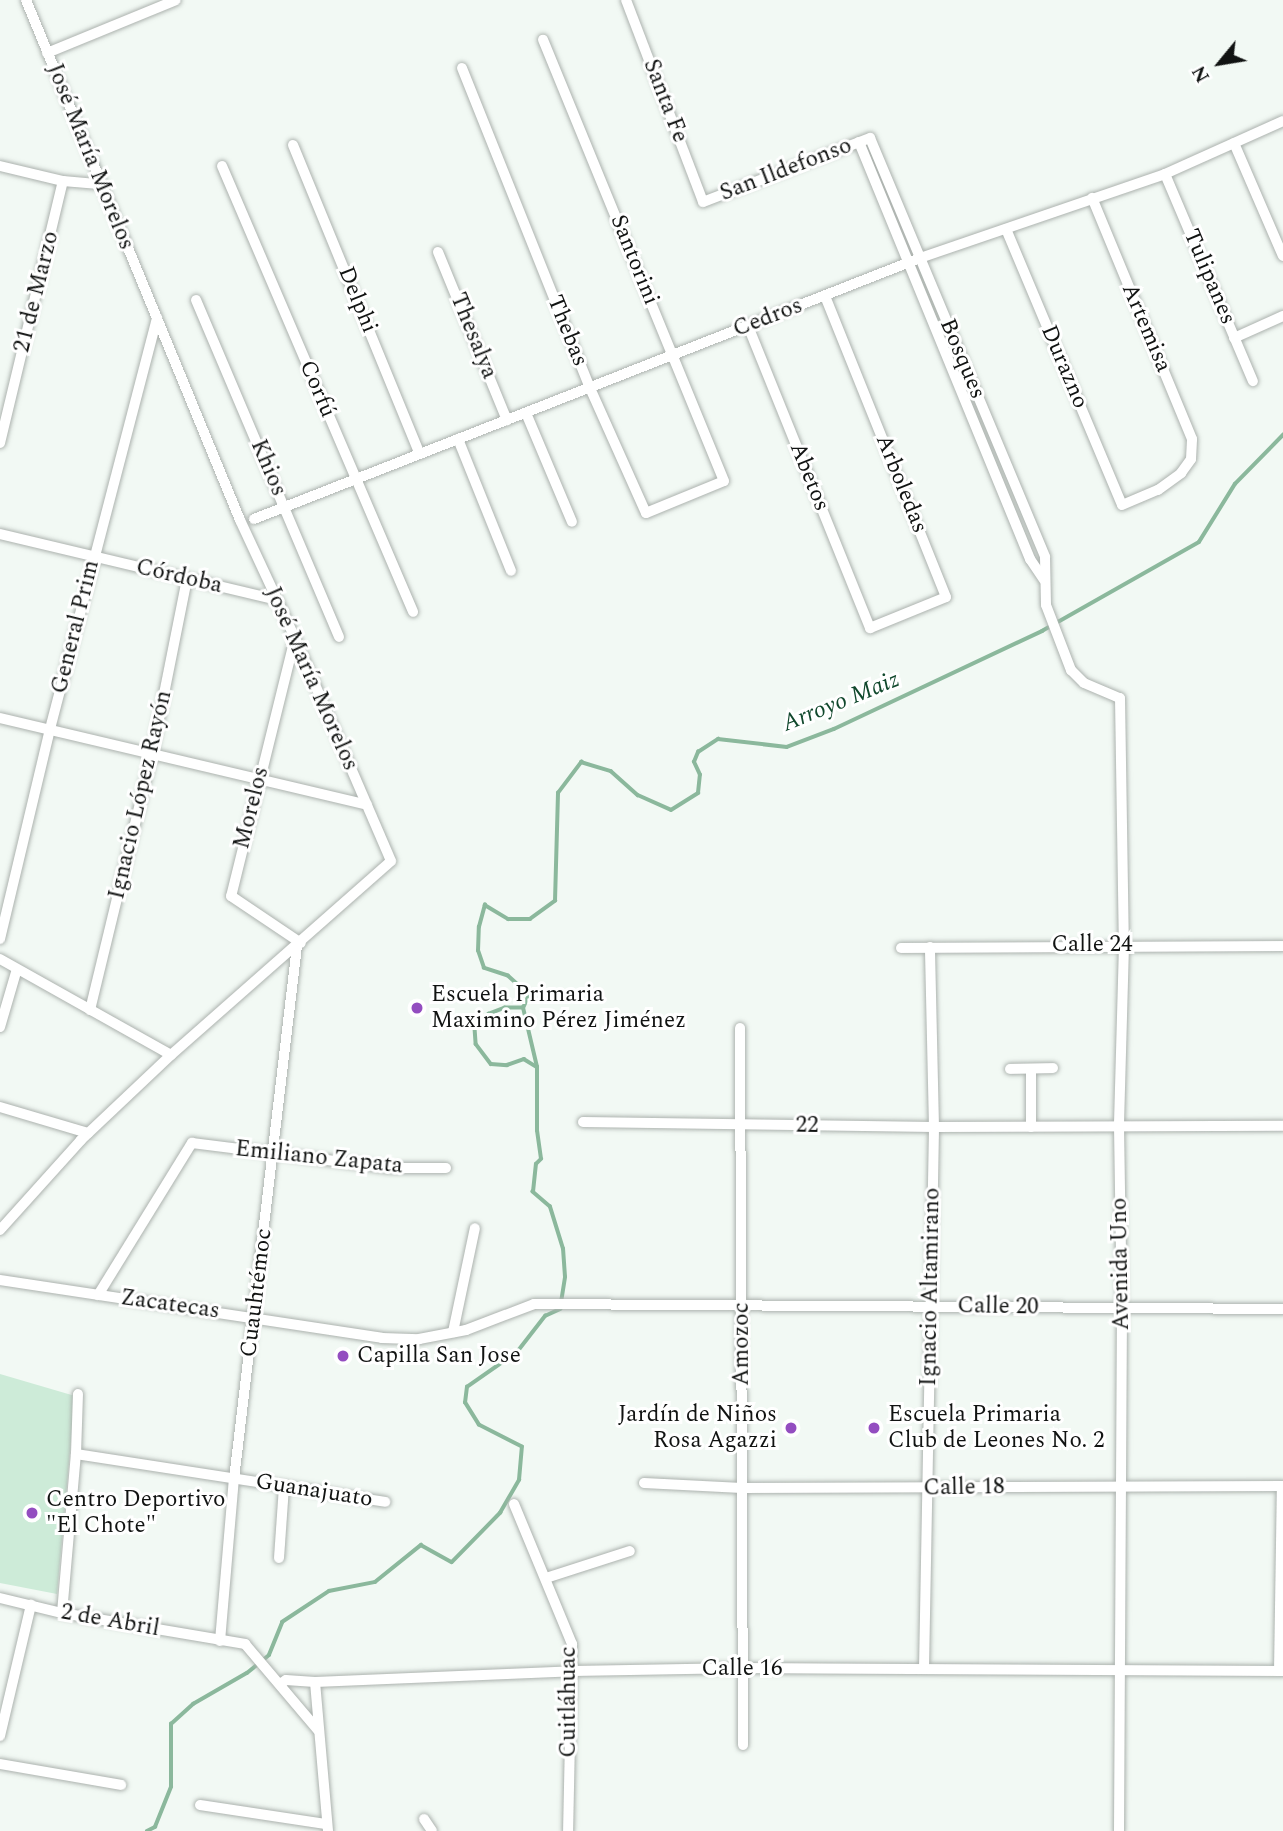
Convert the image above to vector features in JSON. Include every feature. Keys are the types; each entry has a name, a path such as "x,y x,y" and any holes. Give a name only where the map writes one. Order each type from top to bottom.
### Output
{"street":[{"name":"José María Morelos","path":"0,1230 88,1133 171,1055 391,861 276,600 99,184 26,0"},
{"path":"47,53 176,0"},
{"name":"Santa Fe","path":"626,0 703,202"},
{"name":"Santorini","path":"543,40 724,481"},
{"name":"Thebas","path":"462,68 590,388 646,513 724,481"},
{"name":"Cedros","path":"254,519 915,260 1165,174 1283,121"},
{"name":"San Ildefonso","path":"703,202 864,140"},
{"name":"Bosques","path":"864,140 1045,556 1046,605 1067,653 1071,670 1084,684 1120,698"},
{"path":"1234,143 1283,256"},
{"name":"Delphi","path":"293,145 420,454"},
{"path":"0,166 63,181 99,184"},
{"name":"Corfú","path":"222,166 413,612"},
{"name":"Tulipanes","path":"1165,174 1253,381"},
{"name":"21 de Marzo","path":"0,443 63,181"},
{"name":"Artemisa","path":"1092,198 1192,439 1191,459 1181,473 1158,490 1122,505"},
{"name":"Durazno","path":"1006,229 1122,505"},
{"name":"Thesalya","path":"438,252 507,420"},
{"name":"Arboledas","path":"825,296 946,597 870,628"},
{"name":"Khios","path":"196,300 339,637"},
{"path":"1234,338 1283,316"},
{"name":"General Prim","path":"0,939 50,729 157,318"},
{"name":"Abetos","path":"748,326 870,628"},
{"path":"526,413 572,522"},
{"path":"458,439 511,571"},
{"name":"Córdoba","path":"0,534 276,600"},
{"name":"Ignacio López Rayón","path":"90,1010 152,754 187,579"},
{"name":"Morelos","path":"295,638 231,896 299,944"},
{"name":"Avenida Uno","path":"1119,1831 1122,1309 1119,1126 1124,945 1120,698"},
{"path":"0,718 367,805"},
{"name":"Cuauhtémoc","path":"220,1641 234,1479 299,944"},
{"name":"Calle 24","path":"901,948 1283,946"},
{"name":"Ignacio Altamirano","path":"924,1670 934,1127 930,947"},
{"path":"0,959 171,1055"},
{"path":"0,1027 17,969"},
{"name":"Amozoc","path":"740,1028 743,1745"},
{"path":"1010,1069 1053,1068"},
{"path":"1031,1069 1031,1127"},
{"path":"0,1107 88,1133"},
{"name":"22","path":"583,1122 934,1127 1283,1126"},
{"name":"Emiliano Zapata","path":"98,1295 192,1143 390,1168 446,1168"},
{"path":"453,1332 475,1228"},
{"name":"Zacatecas","path":"0,1280 382,1338 419,1339 453,1332 534,1304 586,1303"},
{"name":"Calle 20","path":"586,1303 1283,1309"},
{"path":"62,1613 76,1454 78,1394"},
{"name":"Guanajuato","path":"76,1454 385,1502"},
{"name":"Calle 18","path":"644,1483 742,1488 928,1489 1283,1486"},
{"path":"279,1558 284,1486"},
{"path":"1281,1671 1283,1486"},
{"name":"Cuitláhuac","path":"514,1504 572,1644 568,1831"},
{"path":"546,1578 630,1551"},
{"name":"2 de Abril","path":"0,1598 62,1613 220,1641"},
{"path":"0,1736 31,1605"},
{"path":"220,1641 245,1644 318,1730"},
{"name":"Calle 16","path":"279,1682 573,1671 743,1668 1281,1671"},
{"path":"200,1805 327,1827 315,1682"},
{"path":"0,1763 121,1784"},
{"path":"424,1819 432,1831"}],"green space":[{"name":"Centro Deportivo \"El Chote\"","path":"0,1374 75,1396 57,1594 0,1583"}],"waterway":[{"name":"Arroyo Maiz","path":"147,1831 155,1827 171,1787 171,1724 193,1704 247,1673 269,1655 282,1622 329,1591 375,1582 421,1545 452,1562 500,1513 519,1480 522,1447 479,1425 465,1403 467,1387 517,1352 545,1316 560,1309 565,1277 563,1249 550,1207 533,1192 536,1164 541,1159 537,1131 537,1067 523,1008 529,995 508,976 484,968 478,951 479,927 485,905 508,919 530,919 555,901 558,793 581,762 611,771 638,795 671,810 698,793 700,775 694,762 698,752 718,739 787,747 834,729 1042,631 1199,542 1235,484 1283,435"},
{"name":"Arroyo Maiz","path":"523,1008 505,1008 489,1014 475,1028 476,1044 491,1064 507,1065 524,1059 537,1067"}],"place":[{"name":"Escuela Primaria Maximino Pérez Jiménez","path":"417,1008"},
{"name":"Capilla San Jose","path":"343,1356"},
{"name":"Jardín de Niños Rosa Agazzi","path":"791,1428"},
{"name":"Escuela Primaria Club de Leones No. 2","path":"874,1428"},
{"name":"Centro Deportivo \"El Chote\"","path":"32,1513"}]}
